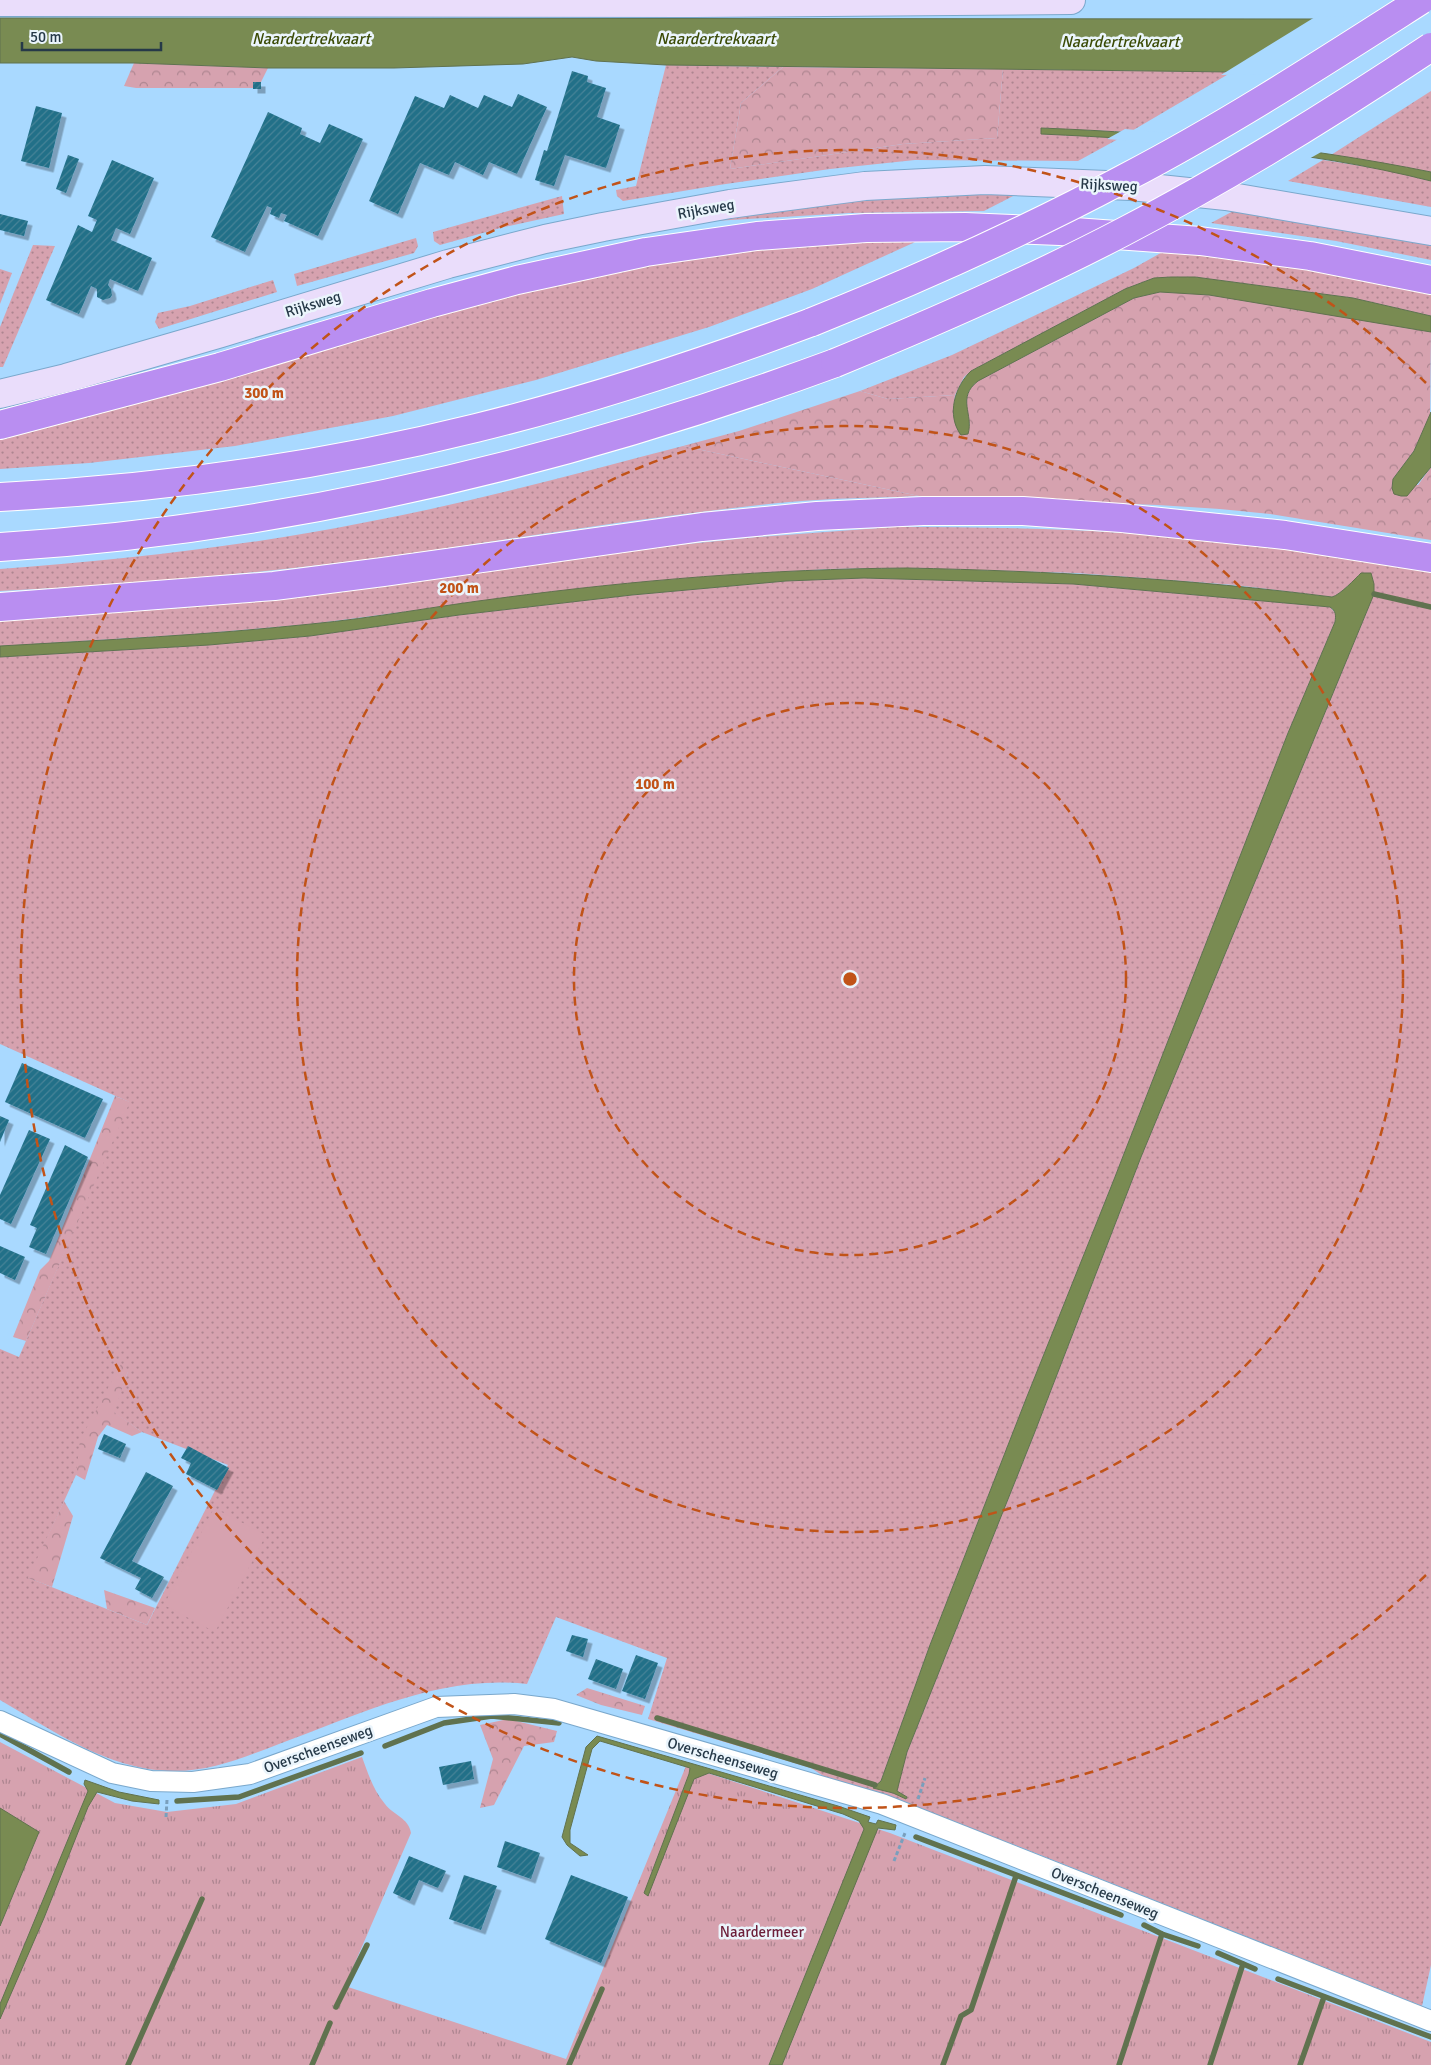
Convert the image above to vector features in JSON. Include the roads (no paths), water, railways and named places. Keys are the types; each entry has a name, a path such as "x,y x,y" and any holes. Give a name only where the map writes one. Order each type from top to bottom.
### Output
{"highway":[{"path":"0,497 176,481 306,464 475,428 590,397 680,369 812,322 946,266 1063,211 1127,178 1280,88 1421,0"},
{"path":"0,547 50,544 191,527 303,510 405,490 496,469 624,435 740,398 835,363 978,302 1124,231 1227,175 1431,47"},
{"path":"0,425 220,367 432,303 517,280 646,252 757,236 866,228 964,227 1079,232 1200,241 1310,256 1431,280"},
{"path":"0,608 274,586 702,527 817,516 923,512 1023,511 1122,518 1285,534 1431,558"}],"main road":[{"path":"0,2 693,3 1071,0"},
{"name":"Rijksweg","path":"0,394 66,378 448,264 545,240 603,227 730,204 865,186 985,180 1131,186 1226,196 1431,231"}],"street":[{"name":"Overscheenseweg","path":"0,1721 112,1773 151,1781 193,1782 250,1774 436,1707 514,1704 554,1709 882,1804 1431,2021"}],"water":[{"name":"Naardertrekvaart","path":"0,18 1318,19 1431,68 1232,72 666,65 596,61 572,57 523,64 394,68 268,68 134,63 0,63"},
{"path":"1041,128 1188,137 1285,148 1431,172 1431,181 1335,161 1286,154 1139,139 1041,134"},
{"path":"1195,277 1353,298 1431,316 1431,332 1209,295 1160,292 1134,298 978,381 968,394 968,434 961,435 954,419 954,401 965,377 971,371 1125,289 1154,278"},
{"path":"1431,412 1431,467 1407,496 1394,494 1392,488 1393,479 1414,451"},
{"path":"907,568 1014,571 1120,577 1226,585 1332,597 1343,590 1361,573 1371,573 1374,594 1141,1157 1034,1434 907,1752 897,1791 907,1797 906,1799 893,1793 873,1788 881,1781 930,1645 1026,1399 1113,1182 1288,733 1335,622 1333,610 1330,607 1073,584 864,578 786,581 632,595 459,615 310,636 209,645 0,657 0,646 272,628 358,619 477,601 653,581 754,573"},
{"path":"597,1736 838,1806 870,1817 868,1822 876,1824 878,1820 896,1825 895,1830 878,1828 782,2065 769,2065 864,1829 859,1821 843,1814 709,1773 694,1779 648,1896 644,1893 690,1768 600,1741 592,1749 570,1830 570,1843 588,1855 580,1856 567,1845 562,1837 586,1747"},
{"path":"85,1780 119,1792 159,1800 159,1804 132,1801 97,1792 88,1807 44,1918 0,2019 0,2004 88,1791 84,1784"},
{"path":"0,1808 39,1832 0,1926"}],"waterway":[{"path":"1374,594 1431,607"},
{"path":"385,1746 444,1723 492,1716 559,1723"},
{"path":"657,1718 875,1785"},
{"path":"0,1734 69,1772"},
{"path":"177,1801 239,1797 361,1753"},
{"path":"916,1837 1121,1915"},
{"path":"943,2065 961,2016 971,2010 1016,1876"},
{"path":"128,2065 202,1899"},
{"path":"1144,1925 1162,1934 1198,1946"},
{"path":"1119,2065 1162,1934"},
{"path":"336,2007 367,1945"},
{"path":"1218,1953 1255,1969"},
{"path":"1210,2065 1243,1964"},
{"path":"1278,1979 1431,2037"},
{"path":"569,2065 602,1989"},
{"path":"1300,2065 1324,1997"},
{"path":"312,2065 330,2023"}],"park label":[{"name":"Naardermeer","path":"762,1932"}]}
